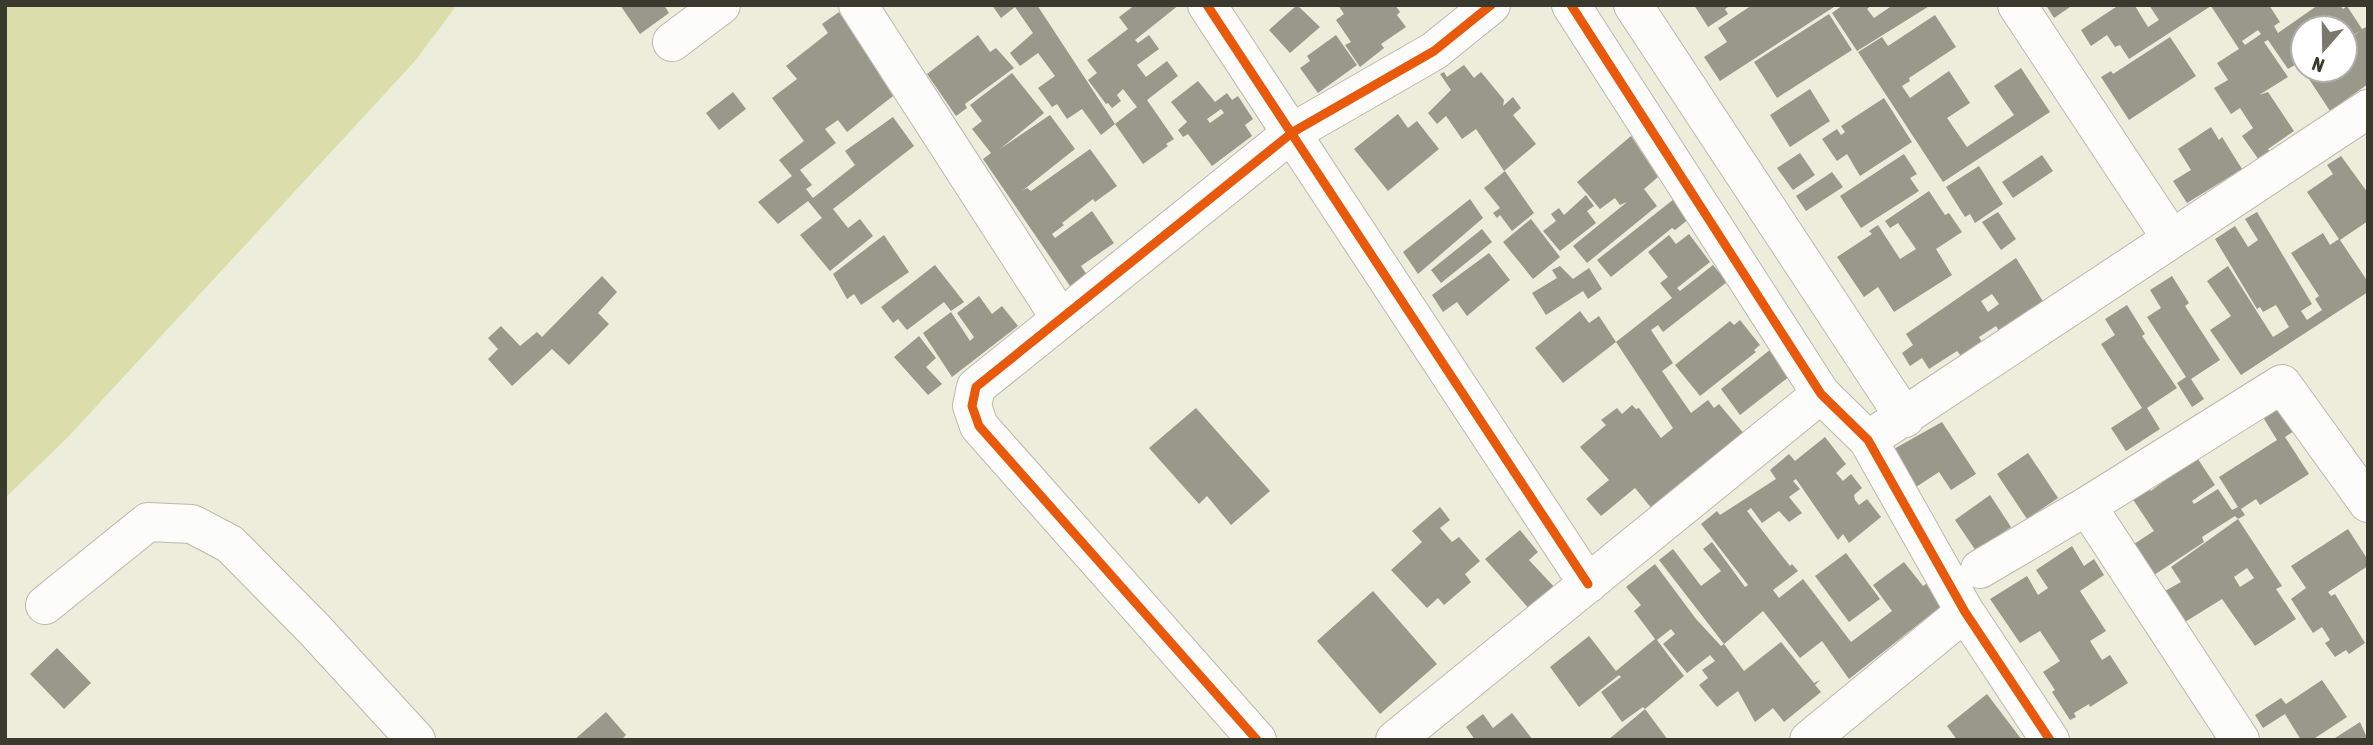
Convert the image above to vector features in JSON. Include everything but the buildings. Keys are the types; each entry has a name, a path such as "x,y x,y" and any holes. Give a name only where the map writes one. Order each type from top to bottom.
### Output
{"street":[{"path":"672,42 721,5"},
{"path":"858,5 1060,318"},
{"path":"1207,5 1588,583"},
{"path":"1257,740 979,426 972,406 976,387 1293,132 1434,51 1491,5"},
{"path":"1571,5 1821,394 1868,440 1965,612 2050,740"},
{"path":"1633,5 1905,418"},
{"path":"2017,5 2171,237"},
{"path":"1868,440 2368,109"},
{"path":"1980,569 2087,506 2282,384 2368,503"},
{"path":"1395,740 1821,394"},
{"path":"2087,506 2240,740"},
{"path":"45,605 148,522 191,524 230,544 314,629 416,740"},
{"path":"1809,740 1965,612"}],"green space":[{"path":"5,5 457,5 415,61 68,437 5,498"}],"cycle path":[{"path":"1207,5 1588,584"},
{"path":"1257,740 979,426 972,406 976,387 1293,132 1434,51 1491,5"},
{"path":"1571,5 1821,394 1868,440 1965,612 2050,740"}]}
